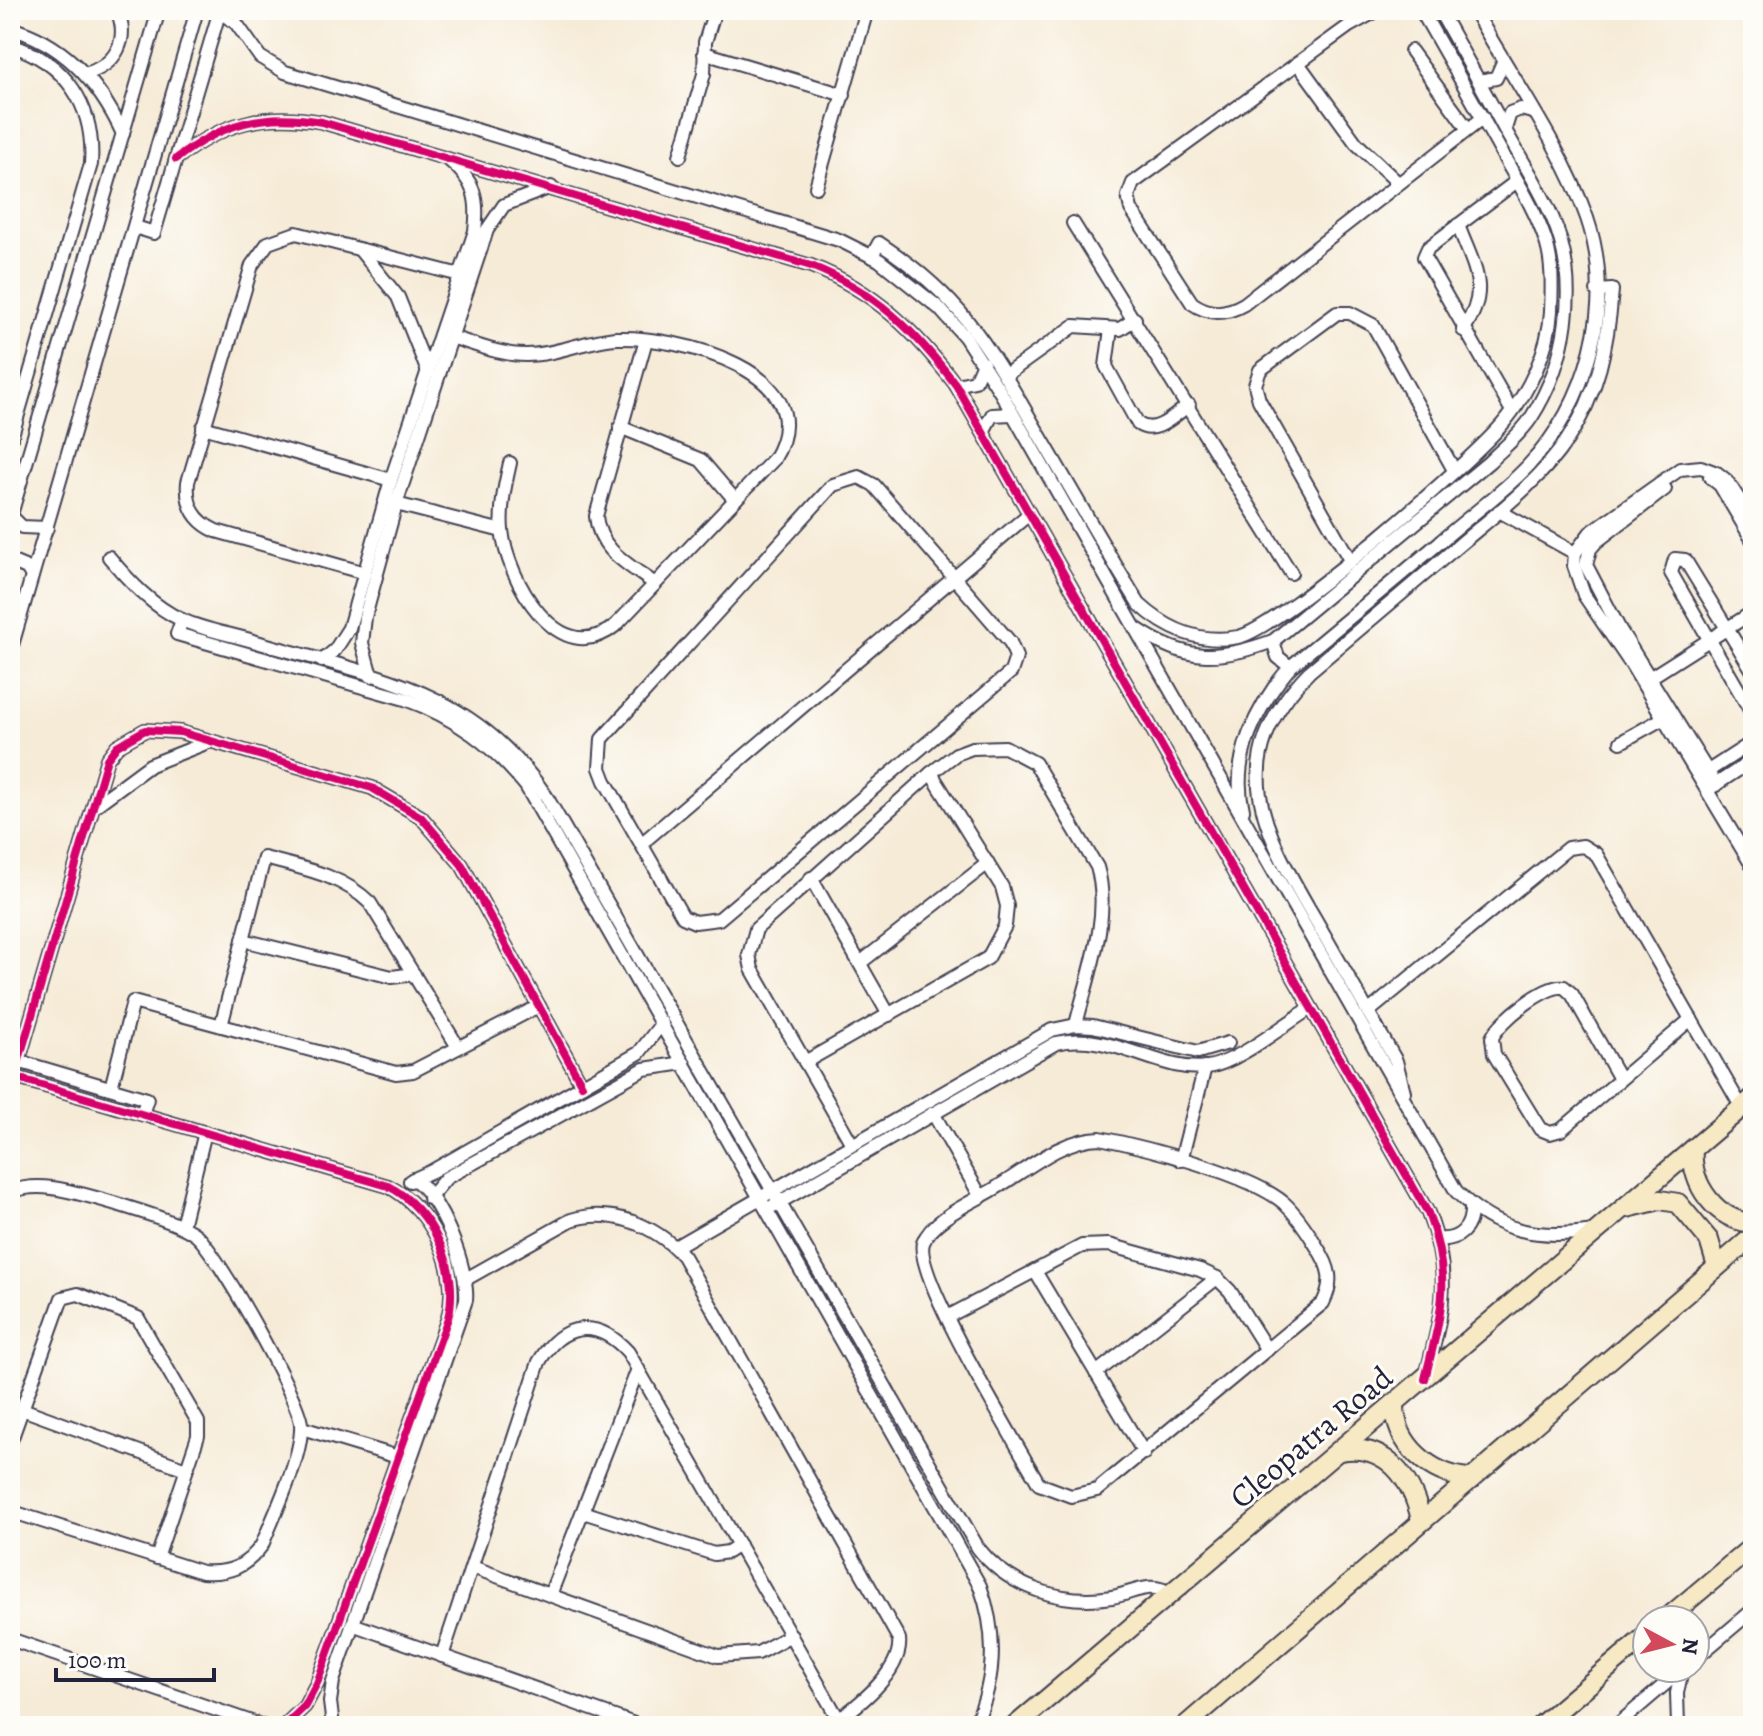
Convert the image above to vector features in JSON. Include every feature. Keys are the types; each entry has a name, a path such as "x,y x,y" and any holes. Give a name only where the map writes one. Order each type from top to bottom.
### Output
{"main road":[{"name":"Cleopatra Road","path":"1015,1726 1747,1103"},
{"path":"1693,1149 1698,1184 1716,1207 1731,1218 1753,1223"},
{"path":"1624,1209 1660,1200 1678,1203 1709,1240 1717,1267"},
{"path":"1185,1726 1753,1236"},
{"path":"1395,1405 1402,1435 1424,1461 1445,1474 1469,1478"},
{"path":"1340,1451 1362,1449 1390,1461 1409,1486 1421,1520"},
{"path":"1684,1604 1753,1546"},
{"path":"1540,1726 1631,1649"}],"street":[{"path":"85,74 110,63 118,52 122,25 117,10"},
{"path":"47,528 22,527 10,517 159,10"},
{"path":"10,652 197,10"},
{"path":"680,156 704,74 704,53 715,10"},
{"path":"816,187 867,10"},
{"path":"1378,10 1298,63 1138,178 1129,189 1131,209 1184,294 1201,309 1212,312 1234,310 1483,118"},
{"path":"1134,628 1164,647 1200,656 1238,654 1273,641 1512,411 1542,355 1551,315 1551,274 1546,241 1483,118 1421,10"},
{"path":"872,256 879,243 929,278 979,332 1007,374 1139,604 1164,624 1195,636 1216,639 1259,630 1350,560 1366,554 1520,432 1555,369 1566,314 1564,258 1550,211 1439,10"},
{"path":"1247,825 1240,798 1247,741 1257,714 1290,667 1526,468 1553,435 1584,374 1596,319 1597,291 1588,222 1561,162 1474,10"},
{"path":"135,227 154,233 220,11 236,23 260,57 299,77 613,174 811,229 872,256 939,308 983,363 1247,825 1368,1012 1396,1061 1406,1103"},
{"path":"10,28 42,41 85,74 103,95 123,134"},
{"path":"10,45 34,54 60,72 82,102 89,122 91,164 10,442"},
{"path":"1411,51 1467,128"},
{"path":"704,53 844,95"},
{"path":"1479,81 1496,78 1503,62"},
{"path":"1298,63 1356,143 1397,182"},
{"path":"1505,130 1510,113 1521,109 1532,112"},
{"path":"176,159 214,132 267,117 322,122 794,260 843,280 900,320 956,385 1428,1213 1438,1239 1444,1298 1425,1379"},
{"path":"322,661 345,636 391,480 475,231 477,197 472,183 443,156"},
{"path":"1512,411 1424,257 1425,250 1517,181"},
{"path":"371,676 364,655 362,629 396,504 454,338 477,257 493,217 512,201 551,187"},
{"path":"1073,223 1291,573"},
{"path":"1458,225 1480,287 1477,308 1463,330"},
{"path":"365,573 216,531 199,521 187,494 203,427 258,253 277,238 296,233 460,275"},
{"path":"357,248 398,297 428,372"},
{"path":"1597,291 1612,290 1609,331 1601,369 1587,406 1568,440 1544,470 1499,511 1290,693 1264,743 1259,785 1265,827 1313,927 1456,1191 1471,1207 1515,1231 1539,1236 1597,1231"},
{"path":"53,294 73,301"},
{"path":"1350,560 1259,400 1255,385 1260,370 1337,313 1363,317 1373,325 1454,470"},
{"path":"1007,374 1069,328 1084,325 1123,328 1135,319"},
{"path":"1111,329 1106,366 1138,424 1146,429 1156,428 1189,405"},
{"path":"454,338 524,355 603,339 646,340 742,364 763,379 774,394 783,422 781,445 774,459 610,630 590,638 567,635 549,624 522,592 510,564 502,531 502,504 510,463"},
{"path":"646,340 599,501 597,524 602,540 613,553 655,584"},
{"path":"956,385 975,381 983,363"},
{"path":"983,432 992,415 1012,414"},
{"path":"203,427 391,480"},
{"path":"620,427 701,460 735,500"},
{"path":"1668,716 1651,677 1584,595 1582,549 1682,472 1708,472 1723,483 1750,524 1753,541"},
{"path":"859,477 874,485 954,578 1010,642 1016,657 1011,672 719,919 707,923 683,917 600,768 602,739 833,485 859,477"},
{"path":"396,504 502,531"},
{"path":"1070,515 1082,508"},
{"path":"1499,511 1582,549"},
{"path":"641,844 1029,514"},
{"path":"109,557 150,599 182,620 428,694 460,710 500,739 531,774 973,1572 989,1617 993,1649 986,1695 974,1726"},
{"path":"1753,671 1685,560 1675,559 1671,573 1753,715"},
{"path":"10,561 27,568 32,576"},
{"path":"1582,576 1596,588 1616,633 1703,774 1753,867"},
{"path":"1399,577 1407,589"},
{"path":"1584,595 1596,588"},
{"path":"1651,677 1753,612"},
{"path":"182,620 177,634 405,699 439,712 486,743 514,771 537,802 684,1063 986,1559 1020,1583 1061,1597 1102,1598 1154,1587 1171,1594"},
{"path":"1273,641 1278,657 1290,667"},
{"path":"1621,742 1668,716"},
{"path":"284,1726 305,1706 369,1557 434,1374 448,1318 452,1284 431,1228 419,1209 399,1191 366,1178 14,1077 14,1060 107,759 130,736 162,729 372,788 421,817 462,865 582,1085"},
{"path":"93,807 150,765 211,741"},
{"path":"1703,774 1753,742"},
{"path":"852,1144 752,969 749,955 756,929 956,754 988,745 1021,753 1035,763 1097,867 1101,881 1101,910 1076,1025"},
{"path":"1711,788 1753,760"},
{"path":"805,1062 981,964 999,943 1007,906 1002,887 931,773"},
{"path":"1368,1012 1568,848 1575,846 1596,854 1691,1019 1747,1103"},
{"path":"221,1026 264,858 316,872 359,892 370,903 458,1047"},
{"path":"860,963 988,863"},
{"path":"811,878 889,1015"},
{"path":"243,940 392,977 414,974"},
{"path":"1620,1079 1572,994 1564,987 1548,988 1497,1028 1492,1038 1494,1054 1545,1132 1561,1130 1691,1019"},
{"path":"111,1088 133,1002 396,1073 413,1071 539,1006"},
{"path":"675,1247 769,1201 933,1113 1054,1037 1096,1041 1189,1066 1205,1067 1229,1059 1311,1008"},
{"path":"399,1191 413,1179 639,1053 662,1023"},
{"path":"769,1201 852,1144 1076,1025 1198,1052 1228,1043"},
{"path":"14,1060 147,1099 142,1114"},
{"path":"419,1209 446,1178 644,1069 684,1063"},
{"path":"1181,1160 1205,1067"},
{"path":"933,1113 981,1197"},
{"path":"182,1226 205,1132"},
{"path":"1086,1139 1113,1141 1181,1160 1260,1188 1282,1201 1300,1219 1329,1265 1330,1285 1323,1303 1097,1490 1084,1495 1059,1495 1039,1484 947,1317 922,1264 923,1244 934,1227 1062,1147 1086,1139"},
{"path":"387,1506 398,1457 466,1300 466,1279 461,1259 430,1195 413,1179"},
{"path":"10,1192 29,1187 53,1188 182,1226 204,1242 293,1397 302,1428 268,1530 253,1557 232,1571 202,1572 10,1511"},
{"path":"1438,1239 1447,1240 1463,1232 1469,1225 1471,1207"},
{"path":"442,1656 539,1362 548,1346 563,1334 580,1329 599,1330 616,1338 638,1369 791,1635 835,1723 896,1663 899,1639 690,1266 675,1247 649,1230 623,1219 589,1214 571,1220 466,1279"},
{"path":"947,1317 1082,1246 1109,1245 1200,1270 1217,1278 1230,1291 1267,1350"},
{"path":"1035,1271 1144,1453"},
{"path":"1096,1373 1217,1278"},
{"path":"10,1443 58,1302 66,1295 78,1294 132,1315 148,1330 198,1422 157,1558"},
{"path":"550,1595 638,1369"},
{"path":"22,1409 186,1469"},
{"path":"302,1428 398,1457"},
{"path":"583,1512 714,1554 728,1552 739,1545"},
{"path":"333,1726 330,1702 333,1681 369,1557"},
{"path":"973,1572 983,1571 986,1559"},
{"path":"472,1567 718,1656 758,1653 791,1635"},
{"path":"1711,1645 1753,1610"},
{"path":"352,1624 640,1726"},
{"path":"10,1639 263,1726"},
{"path":"319,1676 333,1681"},
{"path":"1616,1726 1665,1684"},
{"path":"1678,1726 1679,1684"}],"cycle path":[{"path":"176,159 210,136 245,123 282,118 322,122 811,266 855,287 909,330 956,385 1428,1213 1440,1258 1442,1296 1425,1379"},
{"path":"284,1726 305,1706 317,1683 448,1318 450,1280 446,1261 430,1225 418,1209 388,1186 14,1077 107,759 117,746 145,730 180,732 372,788 421,817 462,865 582,1085"}]}
